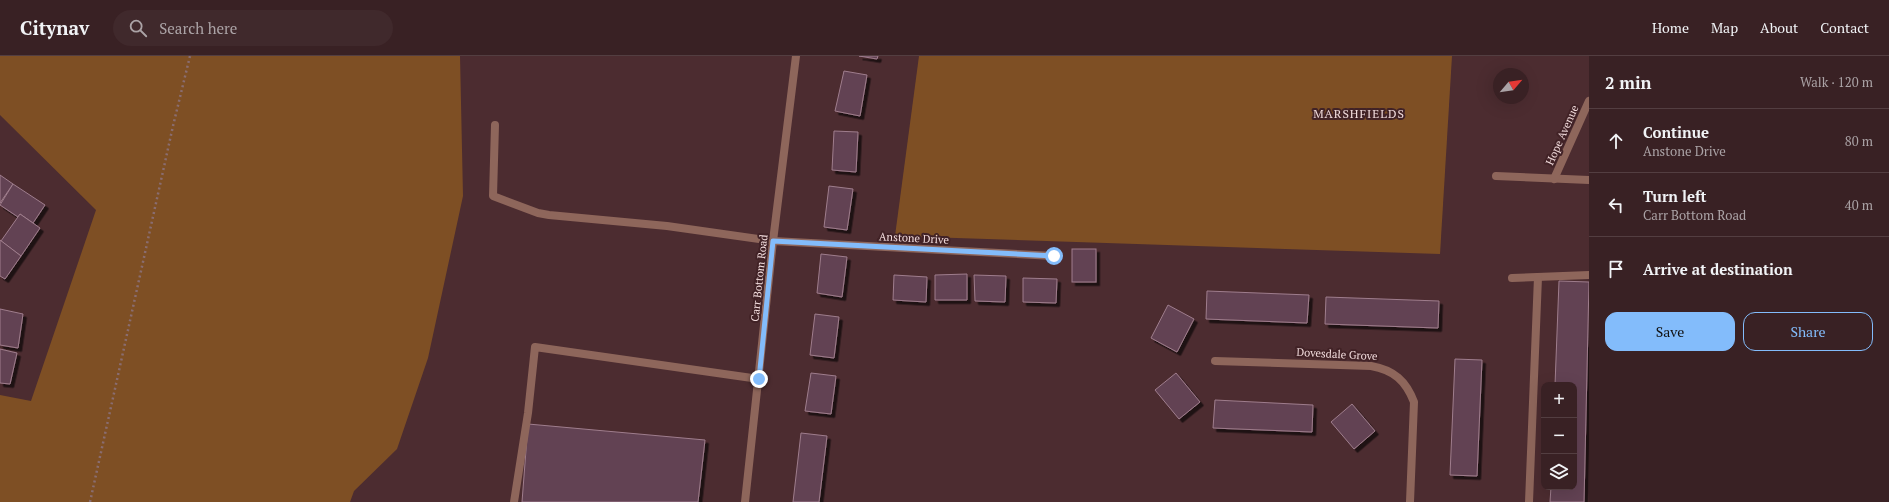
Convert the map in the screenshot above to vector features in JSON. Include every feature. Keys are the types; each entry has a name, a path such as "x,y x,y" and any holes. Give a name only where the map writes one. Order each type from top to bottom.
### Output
{"street":[{"name":"Carr Bottom Road","path":"745,502 773,241 796,56"},
{"name":"Hope Avenue","path":"1554,179 1589,101"},
{"name":"Anstone Drive","path":"495,125 493,196 538,213 668,226 773,241 1054,256"},
{"name":"Hope Avenue","path":"1496,176 1589,180"},
{"path":"1512,278 1589,275"},
{"path":"1529,502 1538,276"},
{"path":"514,502 528,413 535,347 759,379"},
{"name":"Dovesdale Grove","path":"1215,361 1371,366 1383,368 1393,373 1402,381 1414,402 1410,502"}],"path":[{"path":"90,502 173,126 190,56"}],"shaded area":[{"path":"0,56 460,56 463,196 428,358 397,449 354,491 350,502 0,502 0,395 31,401 96,210 0,115"},
{"path":"919,56 1452,56 1440,254 895,236"}],"building":[{"path":"859,56 878,56 877,59"},
{"path":"844,71 867,75 860,116 835,111"},
{"path":"834,131 858,132 856,172 832,170"},
{"path":"0,175 13,184 0,203"},
{"path":"13,184 45,205 33,223 20,214 18,217 0,205"},
{"path":"829,186 853,189 847,230 824,227"},
{"path":"20,214 40,228 21,256 1,241"},
{"path":"0,240 21,256 5,279 0,276"},
{"path":"1072,249 1096,249 1096,282 1072,282"},
{"path":"821,254 847,257 842,297 817,293"},
{"path":"967,274 967,300 935,300 935,275"},
{"path":"894,275 927,277 926,302 893,300"},
{"path":"974,275 1006,276 1005,302 975,301"},
{"path":"1023,278 1057,279 1056,303 1023,302"},
{"path":"1559,281 1589,282 1584,502 1550,502 1551,490 1577,490 1577,382 1555,382"},
{"path":"1207,291 1309,295 1307,323 1206,319"},
{"path":"1326,297 1439,301 1438,328 1325,324"},
{"path":"1168,305 1194,319 1177,352 1151,338"},
{"path":"0,309 23,314 18,348 0,345"},
{"path":"815,314 839,317 834,358 810,355"},
{"path":"0,349 17,353 10,384 0,383"},
{"path":"1455,359 1482,360 1477,476 1450,475"},
{"path":"811,373 836,376 831,414 805,411"},
{"path":"1176,373 1200,402 1179,419 1155,390"},
{"path":"1215,400 1313,405 1312,432 1213,428"},
{"path":"1352,404 1375,431 1354,449 1331,422"},
{"path":"528,424 705,440 698,502 522,502"},
{"path":"801,433 827,436 819,502 793,502"}],"district":[{"name":"MARSHFIELDS","path":"1359,114"}],"route":[{"path":"759,379 773,241 1054,256"}]}
